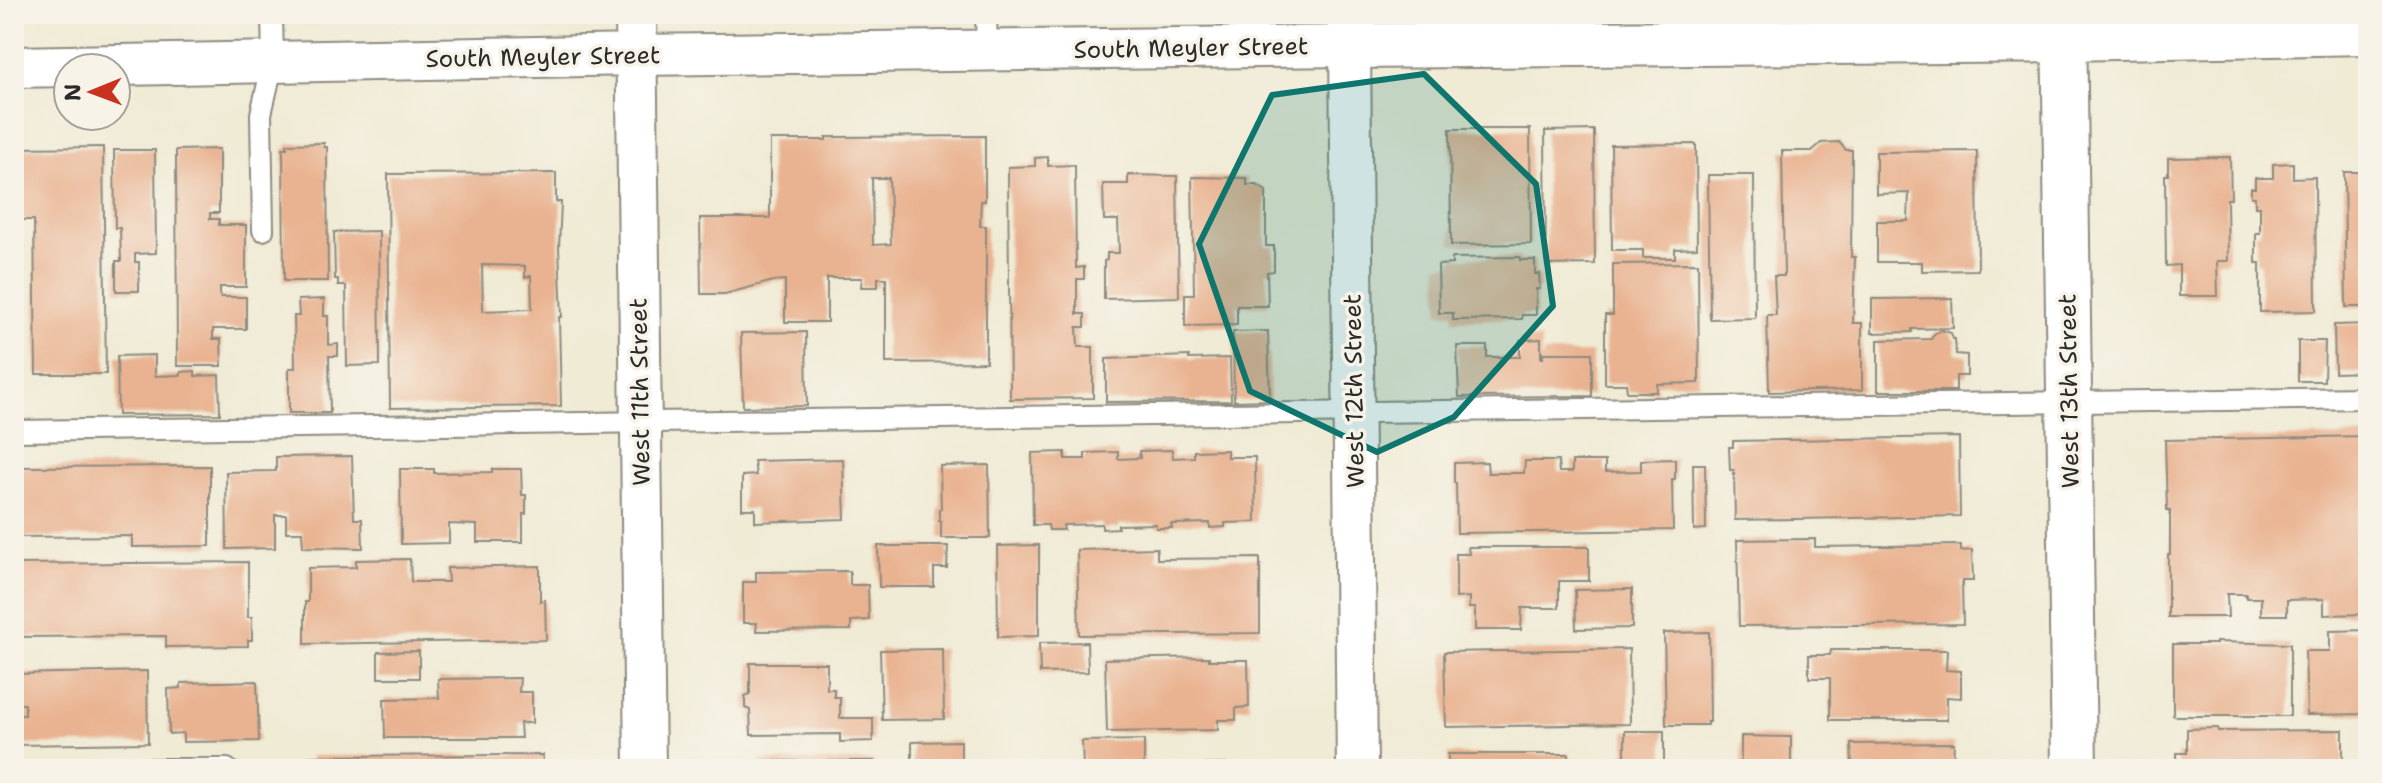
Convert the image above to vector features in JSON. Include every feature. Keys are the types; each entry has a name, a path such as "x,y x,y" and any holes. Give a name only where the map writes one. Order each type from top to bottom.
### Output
{"main road":[{"name":"South Meyler Street","path":"1350,30 2064,27"},
{"name":"West 13th Street","path":"2064,27 2074,769"}],"street":[{"name":"West 11th Street","path":"636,14 645,769"},
{"name":"South Meyler Street","path":"2064,27 2368,34"},
{"name":"South Meyler Street","path":"14,67 636,55 986,32 1350,30"},
{"name":"West 12th Street","path":"1350,30 1357,769"}],"lane":[{"path":"263,230 261,114 273,62 272,14"},
{"path":"14,431 2368,398"},
{"path":"142,769 227,769"}],"highlighted area":[{"path":"1424,74 1536,184 1553,306 1454,417 1377,452 1250,391 1199,244 1272,95"}],"building":[{"path":"1450,129 1530,129 1531,244 1451,245"},
{"path":"1594,130 1595,264 1546,265 1545,131"},
{"path":"985,136 985,201 981,201 980,226 986,226 986,362 886,363 886,278 878,278 878,287 861,287 862,278 827,278 827,322 785,322 785,280 725,294 701,294 700,218 770,218 770,140","holes":["872,178 889,178 891,244 873,245"]},
{"path":"1839,142 1846,150 1852,150 1853,323 1862,323 1862,390 1769,392 1767,315 1776,315 1774,276 1784,276 1782,151 1812,151 1821,143"},
{"path":"324,143 327,147 328,281 284,281 283,148 287,148 287,144"},
{"path":"1696,144 1697,248 1675,249 1675,258 1643,258 1643,250 1612,250 1611,145"},
{"path":"103,147 106,374 36,374 34,220 14,220 14,148"},
{"path":"219,149 219,213 210,213 210,219 219,219 219,225 246,225 246,287 220,287 220,297 246,297 246,329 213,329 213,339 221,339 222,366 177,366 176,150"},
{"path":"114,150 155,150 156,253 135,254 135,262 139,262 139,291 116,291 116,261 121,261 120,228 115,228"},
{"path":"1977,151 1978,270 1922,271 1922,262 1877,262 1877,221 1908,221 1909,193 1876,194 1876,152"},
{"path":"1048,157 1048,166 1075,165 1076,268 1084,267 1084,279 1077,279 1077,314 1085,314 1085,327 1077,327 1078,347 1093,347 1093,398 1010,399 1008,167 1035,166 1035,158"},
{"path":"2230,157 2228,261 2217,261 2218,296 2179,296 2179,265 2166,266 2165,175 2168,175 2168,158"},
{"path":"2293,163 2293,178 2315,177 2316,311 2260,312 2260,263 2256,263 2256,233 2260,233 2260,207 2255,207 2251,188 2255,188 2255,178 2273,178 2273,164"},
{"path":"2364,165 2368,165 2368,307 2346,307 2344,172 2364,172"},
{"path":"556,173 556,202 561,202 561,406 390,408 388,174","holes":["482,265 525,266 525,277 531,276 532,309 483,311"]},
{"path":"1128,175 1177,176 1179,297 1104,299 1104,261 1107,260 1107,253 1119,253 1118,220 1104,220 1103,184 1128,184"},
{"path":"1708,175 1754,175 1755,318 1710,319"},
{"path":"1192,177 1247,178 1247,185 1257,185 1266,191 1266,246 1274,246 1274,271 1267,272 1268,306 1237,306 1237,325 1185,326 1185,294 1194,294"},
{"path":"379,231 380,365 347,366 346,286 338,286 338,279 335,279 334,232"},
{"path":"14,257 22,257 23,306 14,306"},
{"path":"1520,257 1520,260 1535,260 1535,274 1539,274 1536,315 1522,315 1522,319 1453,320 1453,313 1439,313 1438,265 1452,264 1452,258"},
{"path":"1698,263 1699,383 1657,384 1657,392 1627,392 1626,384 1605,384 1605,315 1613,315 1613,264"},
{"path":"1952,298 1953,328 1872,333 1872,299"},
{"path":"324,299 324,316 328,316 328,345 338,344 338,356 329,356 330,413 289,413 289,368 295,368 294,316 299,316 298,300"},
{"path":"2368,324 2368,372 2335,373 2334,325"},
{"path":"1941,330 1951,333 1955,339 1956,354 1967,355 1967,376 1956,376 1956,391 1878,391 1878,340 1931,339"},
{"path":"1268,331 1270,400 1234,401 1233,332"},
{"path":"806,332 807,406 743,407 741,333"},
{"path":"1541,339 1541,358 1543,353 1592,353 1592,396 1459,397 1457,346 1487,346 1487,357 1520,357 1520,340"},
{"path":"2298,341 2325,341 2324,381 2298,381"},
{"path":"155,355 155,376 195,371 195,376 219,375 220,414 118,415 117,356"},
{"path":"1189,356 1189,359 1230,358 1231,401 1106,402 1106,359"},
{"path":"2368,436 2368,614 2324,615 2324,599 2287,600 2287,615 2261,615 2261,598 2227,594 2228,617 2168,617 2170,511 2167,511 2165,440"},
{"path":"1959,437 1960,516 1735,520 1734,470 1730,470 1729,447 1733,447 1733,441"},
{"path":"1172,450 1173,458 1194,457 1194,451 1227,450 1227,457 1255,457 1256,522 1225,523 1225,527 1210,528 1210,523 1171,524 1172,528 1156,528 1156,524 1118,525 1118,528 1102,529 1102,524 1063,525 1064,530 1033,525 1032,453 1065,452 1065,459 1085,459 1085,453 1118,452 1118,459 1140,458 1139,451"},
{"path":"352,456 354,519 362,519 363,548 303,547 302,532 286,532 286,515 275,515 275,548 227,549 226,472 276,471 276,457"},
{"path":"843,459 845,519 755,522 755,509 742,509 742,476 756,475 754,461"},
{"path":"1675,459 1675,479 1672,479 1673,530 1457,533 1454,463 1487,462 1488,473 1524,473 1525,461 1558,461 1559,472 1572,472 1572,461 1605,461 1605,472 1641,471 1641,460"},
{"path":"1693,464 1705,464 1706,529 1694,530"},
{"path":"989,465 990,538 941,538 940,466"},
{"path":"210,466 210,546 132,547 132,536 16,537 16,467"},
{"path":"400,469 434,469 434,473 521,469 522,495 526,495 523,542 477,542 477,525 449,524 449,543 401,544"},
{"path":"1815,539 1815,547 1961,545 1961,551 1972,550 1973,581 1962,581 1963,624 1739,626 1737,540"},
{"path":"1039,545 1039,636 998,637 997,546"},
{"path":"878,546 948,546 947,568 934,568 934,587 879,587"},
{"path":"1468,547 1589,547 1589,581 1559,581 1559,608 1522,608 1521,630 1475,630 1475,608 1469,608 1469,597 1456,598 1456,554 1469,554"},
{"path":"1157,548 1157,559 1260,558 1260,633 1079,635 1077,550"},
{"path":"410,559 411,582 448,582 447,568 540,566 540,601 545,600 546,640 305,644 308,568 356,567 356,560"},
{"path":"248,562 248,617 252,617 252,640 248,640 248,646 166,647 166,636 16,637 14,564"},
{"path":"850,571 850,585 868,585 869,620 851,621 851,630 756,631 757,623 743,623 743,582 756,582 756,572"},
{"path":"1632,589 1632,628 1576,629 1575,590"},
{"path":"2368,630 2368,714 2307,715 2305,651 2330,651 2330,631"},
{"path":"1709,632 1710,722 1707,725 1666,725 1664,633"},
{"path":"1087,642 1088,672 1040,673 1039,643"},
{"path":"2173,644 2290,644 2290,716 2173,716"},
{"path":"943,649 944,719 882,720 880,650"},
{"path":"1629,649 1630,724 1446,727 1444,652"},
{"path":"1831,650 1947,650 1946,670 1961,671 1961,698 1947,697 1947,720 1830,720 1830,678 1809,678 1809,655 1830,655"},
{"path":"419,651 419,678 378,678 378,652"},
{"path":"1209,657 1209,660 1248,660 1249,707 1236,708 1236,720 1218,720 1218,730 1107,732 1105,659"},
{"path":"750,663 827,663 827,689 834,689 834,697 840,697 840,718 873,718 873,741 840,742 840,734 751,735 750,710 745,708 745,696 750,694"},
{"path":"147,671 148,743 15,745 15,715 25,715 25,704 14,704 14,674"},
{"path":"520,678 519,692 532,692 532,723 520,723 521,738 385,738 384,699 439,698 438,679"},
{"path":"257,681 259,741 183,742 183,733 169,734 168,689 181,688 181,683"},
{"path":"2218,728 2218,731 2343,730 2343,769 2177,769 2177,753 2187,753 2187,729"},
{"path":"1625,731 1664,731 1664,769 1625,769"},
{"path":"1741,736 1791,737 1791,769 1741,769"},
{"path":"1144,740 1144,769 1083,769 1082,741"},
{"path":"961,741 961,769 912,769 912,742"},
{"path":"1954,743 1953,765 1968,765 1968,769 1852,769 1851,744"},
{"path":"1448,754 1569,754 1569,760 1579,761 1579,769 1448,769"},
{"path":"543,755 543,769 311,769 311,756"},
{"path":"760,761 874,761 874,769 760,769"},
{"path":"1236,764 1236,769 1164,769 1164,765"}]}
